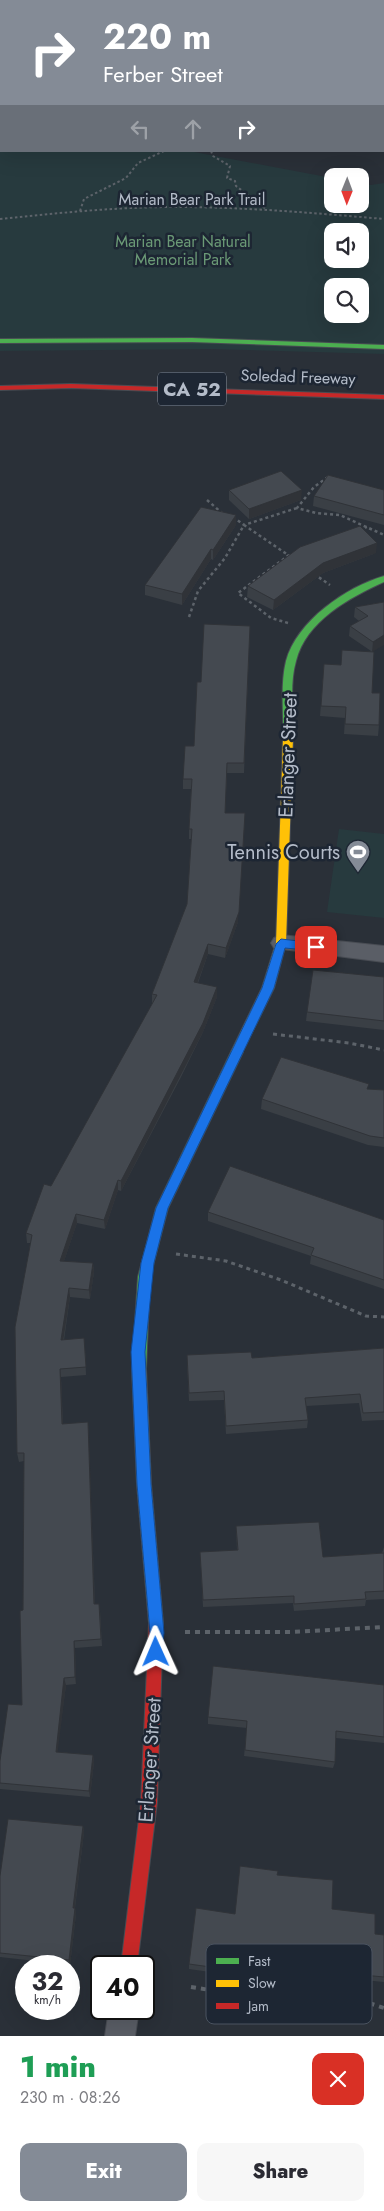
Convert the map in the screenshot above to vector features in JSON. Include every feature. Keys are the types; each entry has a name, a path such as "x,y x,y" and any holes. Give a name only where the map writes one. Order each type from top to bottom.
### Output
{"main road":[{"name":"Soledad Freeway","path":"0,341 62,339 279,342 384,347"},
{"name":"Soledad Freeway","path":"0,388 71,386 384,397"},
{"name":"Erlanger Street","path":"130,1955 149,1802 157,1633 144,1484 138,1352 144,1277 162,1208 268,988 281,944 291,662 301,638 308,628 347,597 372,583 384,579"}],"street":[{"path":"281,944 384,954"},
{"path":"120,2036 122,2020"}],"path":[{"path":"80,211 84,199 126,178 138,163 162,152"},
{"path":"211,152 213,156 230,166 227,178 235,181 236,186 267,209"},
{"name":"Marian Bear Park Trail","path":"0,219 80,211 173,207 267,209 384,219"},
{"path":"189,617 192,599 207,576 225,558 236,533 244,525 297,508 306,500 317,483 330,476"},
{"path":"207,500 221,513 238,519 296,561"},
{"path":"297,508 316,514 340,515 384,535"},
{"path":"358,529 367,527"},
{"path":"297,552 288,555 238,593 271,618 308,628"},
{"path":"310,571 347,597"},
{"path":"247,1030 349,1043 384,1050"},
{"path":"150,1250 226,1261 281,1280 366,1316 384,1317"},
{"path":"157,1633 356,1630 384,1627"},
{"path":"191,1987 206,1989"},
{"path":"372,2004 384,2008"}],"green space":[{"name":"Marian Bear Natural Memorial Park","path":"0,152 194,152 324,176 324,213 369,213 369,185 384,183 384,354 212,349 0,351"},
{"name":"Tennis Courts","path":"339,829 384,834 384,918 327,912"}],"building":[{"path":"281,471 302,490 249,509 229,490"},
{"path":"328,475 384,490 384,515 314,496"},
{"path":"201,507 236,515 182,594 145,585"},
{"path":"360,526 377,543 323,563 274,600 248,586 300,547"},
{"path":"384,602 384,635 373,642 350,626 368,616 355,607"},
{"path":"204,624 250,626 244,763 227,763 225,813 245,813 239,912 226,948 208,944 194,982 217,987 203,1023 121,1181 118,1180 104,1220 76,1214 60,1261 93,1263 89,1290 69,1288 61,1340 84,1338 86,1367 60,1369 62,1424 88,1422 94,1604 99,1604 101,1639 74,1641 75,1677 64,1678 56,1752 93,1755 89,1791 0,1783 0,1761 8,1704 22,1705 20,1611 23,1610 24,1453 17,1453 15,1327 32,1235 26,1233 44,1184 51,1186 157,995 152,994 187,904 192,829 189,829 192,779 183,779 185,746 194,746 197,682 201,682"},
{"path":"342,650 374,652 372,693 380,693 379,725 345,724 346,707 321,706 324,664 341,665"},
{"path":"313,970 384,977 384,1021 307,1012"},
{"path":"281,1057 369,1084 367,1089 384,1090 384,1138 370,1136 262,1099"},
{"path":"230,1166 384,1220 384,1280 311,1255 314,1248 208,1212"},
{"path":"384,1348 384,1412 363,1413 360,1394 305,1398 308,1420 226,1426 224,1391 189,1393 187,1355 251,1352 252,1358"},
{"path":"319,1522 323,1557 384,1553 384,1591 365,1592 366,1599 294,1604 294,1596 203,1600 200,1552 238,1550 236,1526"},
{"path":"213,1666 384,1685 384,1737 336,1731 335,1762 245,1750 247,1721 208,1717"},
{"path":"8,1819 83,1826 70,1955 0,1953 0,1876"},
{"path":"240,1866 278,1871 277,1875 333,1880 332,1909 375,1914 375,1934 384,1935 384,1977 372,1976 372,1944 206,1944 206,1966 189,1964 196,1908 235,1914"}],"traffic: fast":[{"path":"0,341 192,340 384,347"},
{"path":"288,738 290,668 297,646 305,633 328,610 355,592 384,579"},
{"path":"139,1369 144,1277 162,1208 237,1052"}],"traffic: slow":[{"path":"237,1052 268,988 281,943 288,738"},
{"path":"139,1369 144,1484 156,1623"}],"traffic: jam":[{"path":"0,388 71,386 384,397"},
{"path":"130,1955 149,1802 156,1623"}],"place":[{"name":"Tennis Courts","path":"358,873"}],"route":[{"path":"156,1652 157,1633 144,1484 138,1352 144,1277 147,1263 162,1208 268,988 281,944 316,947"}]}
